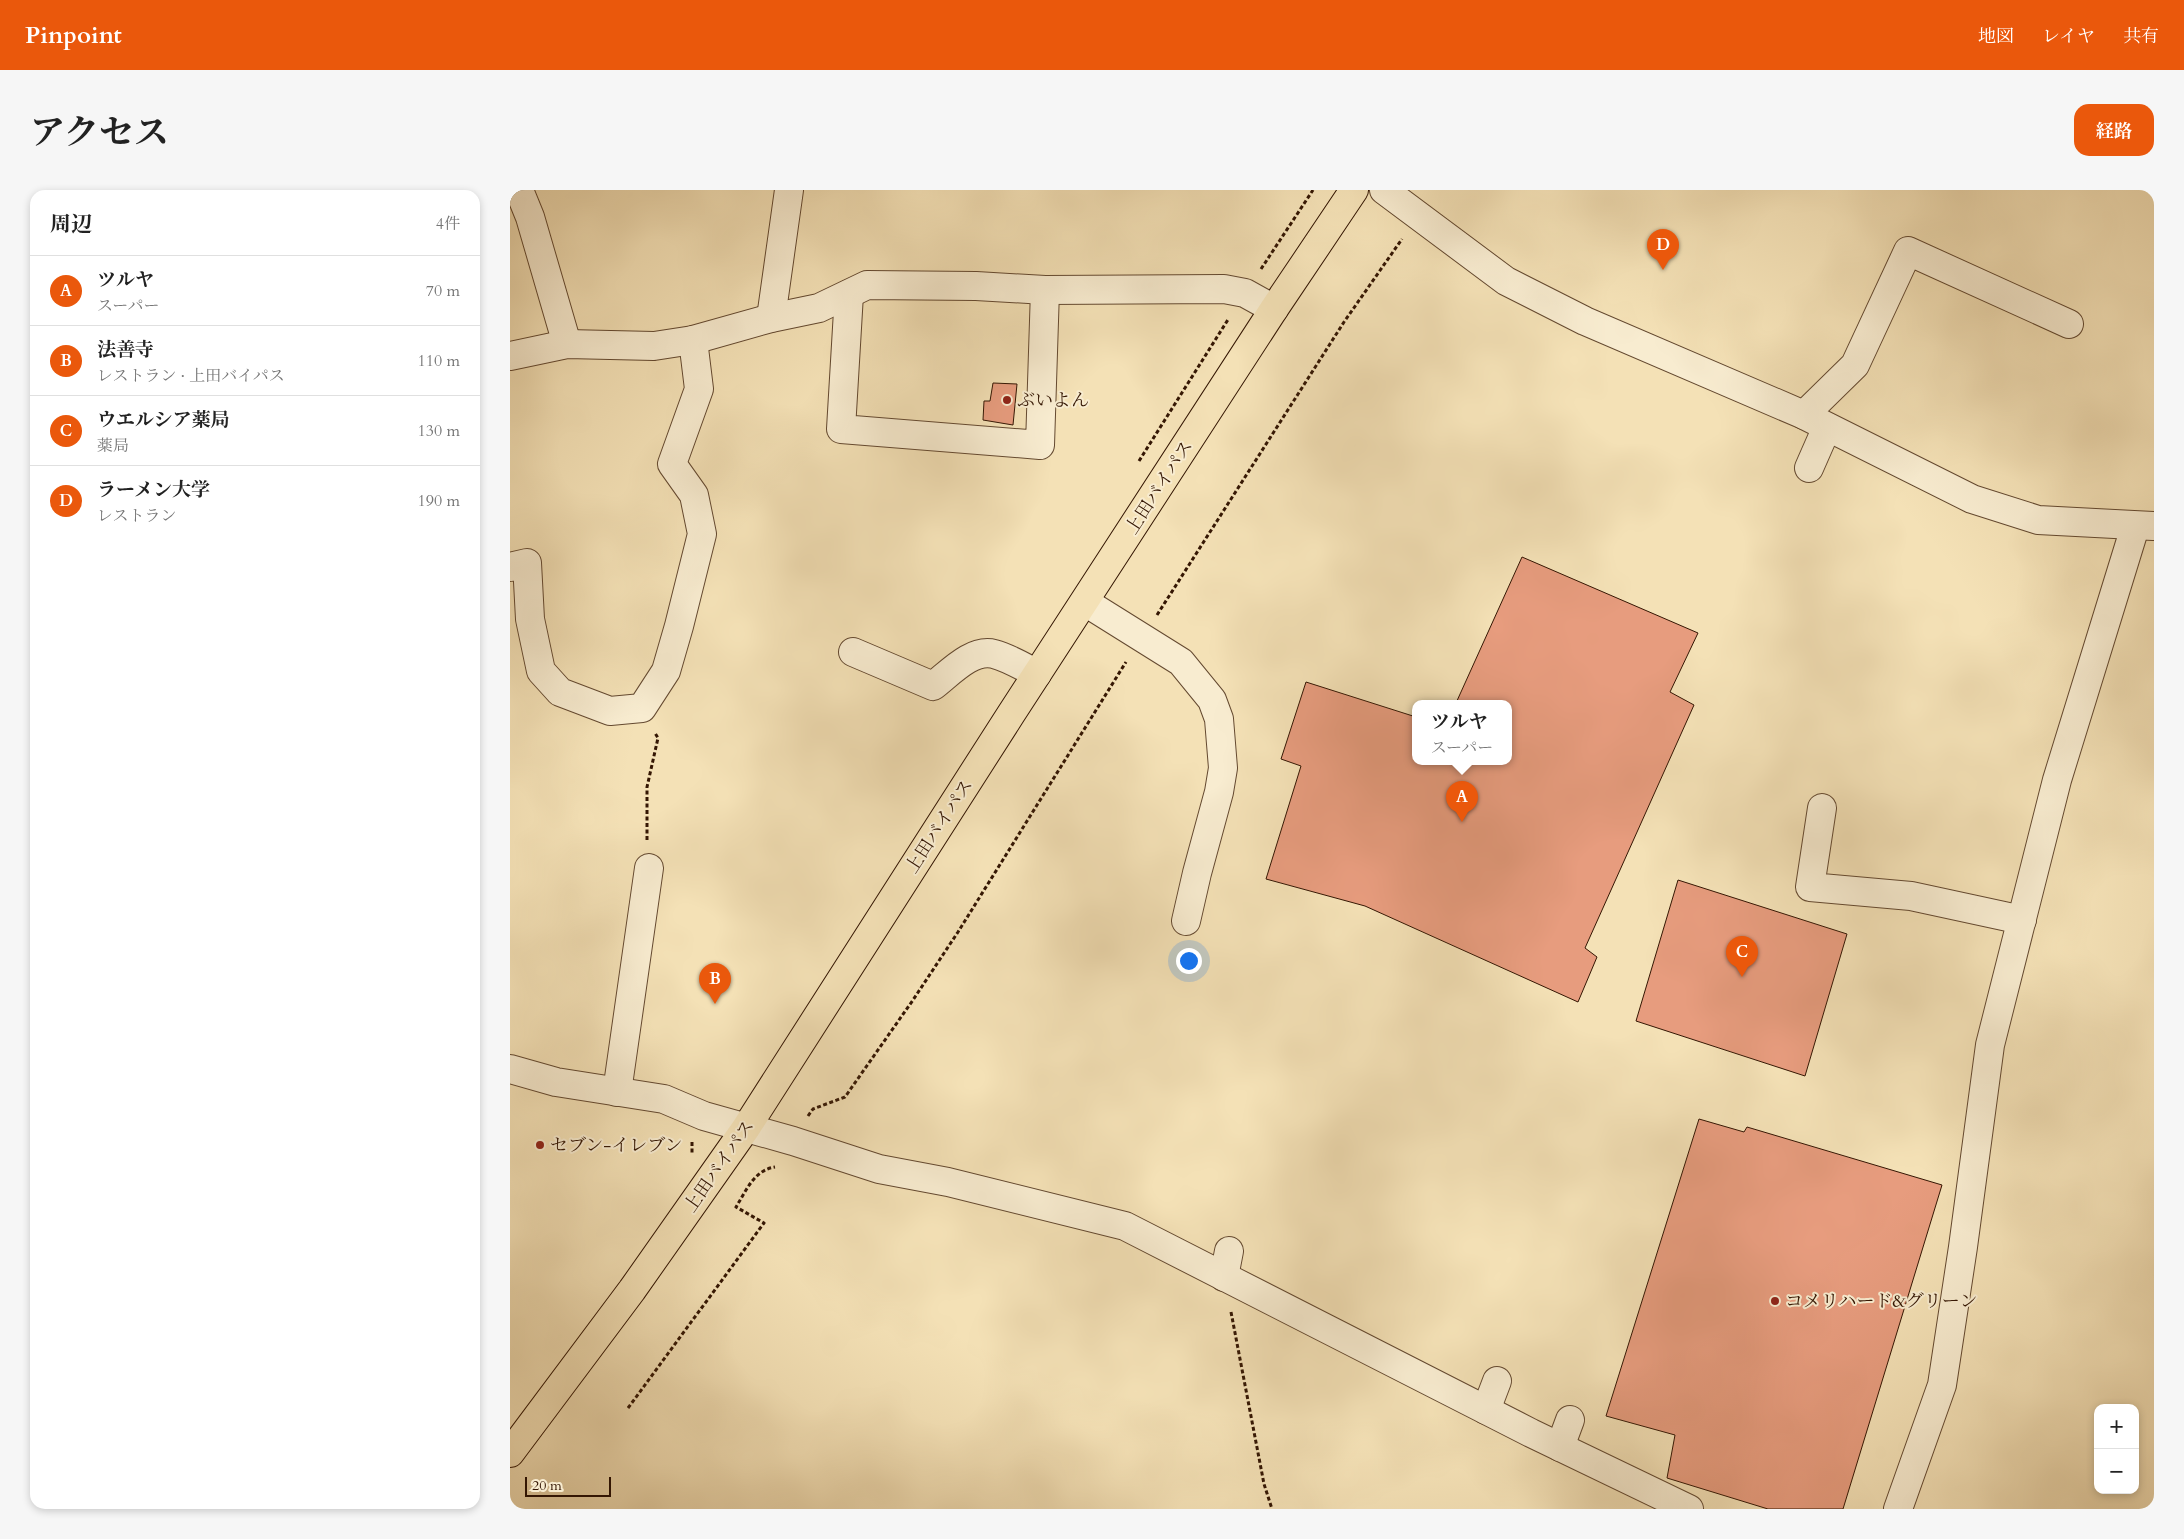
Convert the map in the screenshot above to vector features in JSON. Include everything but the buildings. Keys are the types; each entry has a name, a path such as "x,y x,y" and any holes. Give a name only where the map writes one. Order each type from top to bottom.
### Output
{"highway":[{"name":"上田バイパス","path":"510,1453 632,1290 746,1128 1037,674 1274,309 1354,190"}],"street":[{"path":"519,190 530,217 567,344"},
{"path":"771,318 789,190"},
{"path":"1384,190 1506,281 1584,321 1815,421 1972,499 2038,520 2145,527 2057,780 1990,1045 1963,1247 1942,1385 1898,1509"},
{"path":"1809,468 1815,421 1855,365 1908,251 2069,324"},
{"path":"510,356 567,344 654,346 692,340 771,318 819,308 867,285 976,286 1046,290 1224,289 1245,293 1274,309"},
{"path":"849,294 841,429 1040,445 1046,290"},
{"path":"510,566 527,564 530,618 541,671 560,692 610,711 642,708 666,671 680,626 702,534 694,495 672,464 699,389 692,340"},
{"path":"1085,602 1181,662 1212,700 1220,719 1223,768 1220,792 1197,872 1186,921"},
{"path":"853,652 933,686 960,664 976,655 992,653 1037,674"},
{"path":"1822,808 1810,887 1911,896 2022,920"},
{"path":"617,1092 649,868"},
{"path":"510,1069 556,1082 664,1099 704,1116 793,1141 880,1169 948,1182 1125,1226 1227,1264 1486,1410 1560,1448 1689,1509"},
{"path":"1486,1410 1497,1381"},
{"path":"1560,1448 1570,1420"}],"path":[{"path":"628,1408 764,1223 736,1207 755,1177 768,1168 778,1166 813,1108 844,1097 913,1000 1344,322 1417,216"},
{"path":"642,708 658,738 647,787 646,818 649,868"},
{"path":"1227,1264 1264,1484 1272,1509"}],"place":[{"name":"ラーメン大学","path":"1663,270"},
{"name":"ぶいよん","path":"1007,400"},
{"name":"ツルヤ","path":"1462,822"},
{"name":"ウエルシア薬局","path":"1742,977"},
{"name":"法善寺","path":"715,1004"},
{"name":"セブン-イレブン","path":"540,1145"},
{"name":"コメリハード&グリーン","path":"1775,1301"}]}
